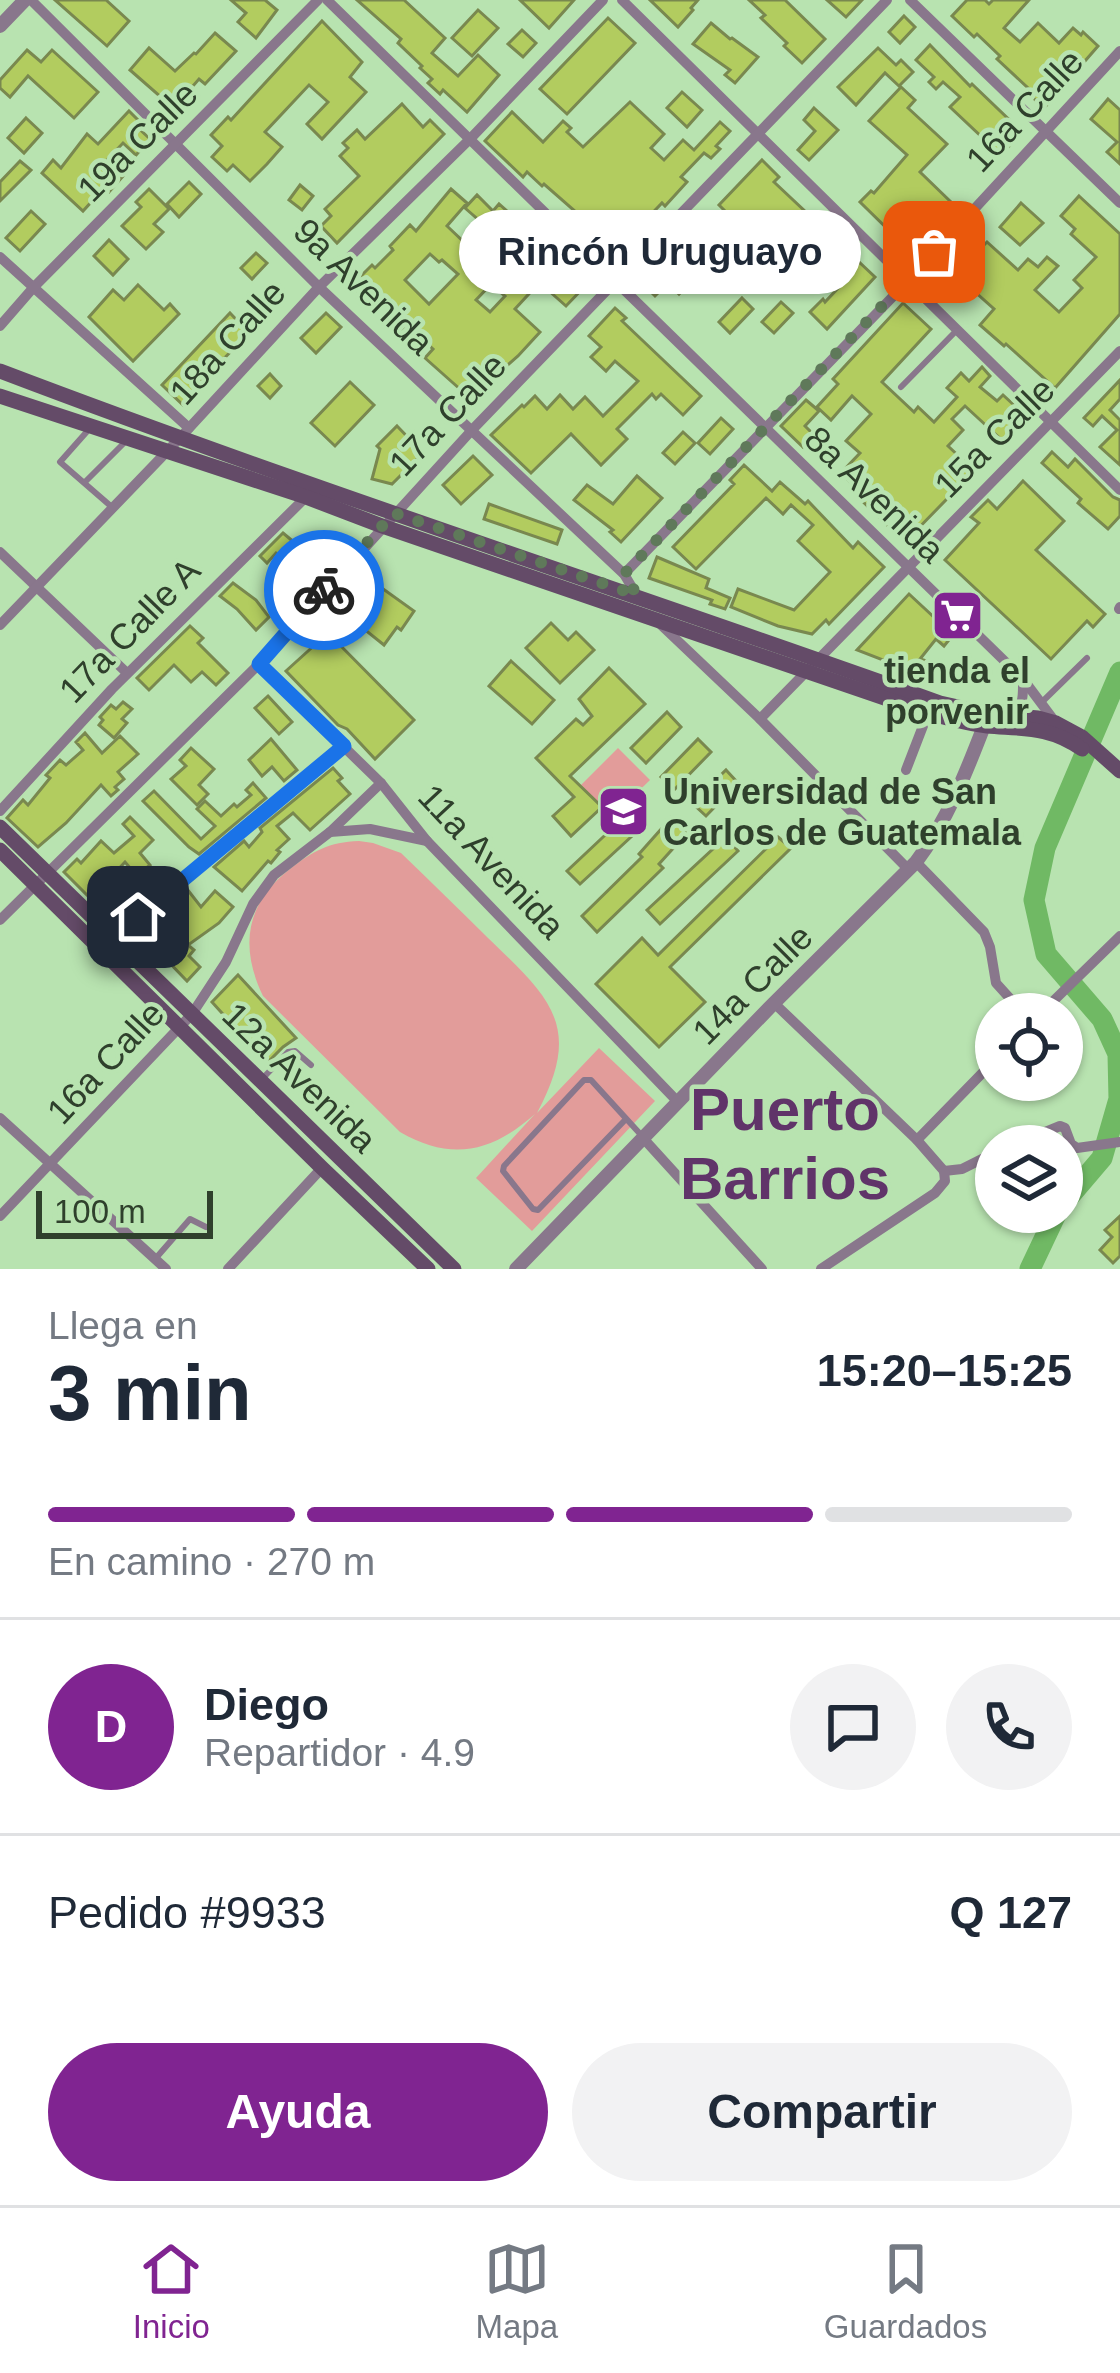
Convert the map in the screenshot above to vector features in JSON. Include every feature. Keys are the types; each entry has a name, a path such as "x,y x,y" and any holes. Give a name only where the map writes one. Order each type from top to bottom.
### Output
{"main road":[{"path":"0,371 654,618 984,719 1010,714 1056,724 1113,769 1120,783"},
{"path":"0,396 129,438 178,439 306,497 637,595 928,713 1036,728 1079,741"},
{"name":"12a Avenida","path":"0,827 41,878 186,1020 261,1082 454,1269"},
{"name":"12a Avenida","path":"0,850 116,940 322,1168 428,1269"}],"street":[{"path":"0,26 28,0"},
{"name":"9a Avenida","path":"28,0 319,286 624,574 654,618 984,932 996,982 1006,993"},
{"name":"19a Calle","path":"0,326 322,0"},
{"name":"8a Avenida","path":"322,0 471,138 1023,679 1056,724"},
{"name":"18a Calle","path":"0,625 319,286 603,0"},
{"path":"622,0 1120,490"},
{"name":"17a Calle","path":"0,920 259,664 472,430 887,0"},
{"path":"910,0 1120,203"},
{"name":"16a Calle","path":"624,574 907,282 1120,51"},
{"path":"0,257 178,439"},
{"name":"15a Calle","path":"760,719 1120,351"},
{"name":"17a Calle A","path":"0,811 127,674 306,497"},
{"path":"0,552 127,674"},
{"name":"11a Avenida","path":"259,664 381,783 428,841 678,1102"},
{"path":"1010,714 1023,700 1023,679"},
{"path":"905,770 928,713"},
{"name":"14a Calle","path":"516,1269 912,866 959,789 984,719"},
{"path":"116,940 344,746"},
{"name":"16a Calle","path":"0,1216 186,1020 226,962 253,904 274,875 330,832 381,783"},
{"path":"330,832 370,829 428,841"},
{"path":"1061,993 1120,936"},
{"path":"774,1003 944,1171 945,1181 939,1189 821,1269"},
{"path":"917,1140 975,1081"},
{"path":"0,1118 166,1269"},
{"path":"644,1138 762,1269"},
{"path":"1083,1147 1118,1142"},
{"path":"944,1171 975,1162"},
{"path":"228,1269 322,1168"}],"lane":[{"path":"901,387 957,330"},
{"path":"92,426 60,462 113,508"},
{"path":"85,482 129,438"},
{"path":"1042,702 1087,658"},
{"path":"116,940 147,921"},
{"path":"261,1082 288,1052 295,1051 310,1065"},
{"path":"626,1119 538,1210 532,1210 502,1172 584,1080 591,1080 644,1138"},
{"path":"156,1258 190,1219 206,1228"}],"shaded area":[{"path":"618,748 650,780 612,817 581,785"},
{"path":"359,841 401,853 543,997 558,1035 558,1057 537,1113 599,1048 655,1101 532,1231 476,1178 535,1114 503,1137 471,1148 437,1147 400,1132 263,996 255,978 249,943 264,896 314,852"}],"building":[{"path":"55,0 106,0 129,21 107,46"},
{"path":"231,0 265,0 277,10 256,38 238,22 246,13"},
{"path":"357,0 404,0 445,38 432,53 458,76 478,55 499,75 467,112 428,83 432,79 398,43 401,39"},
{"path":"520,0 574,0 549,28"},
{"path":"650,0 698,0 678,27"},
{"path":"749,0 785,0 825,39 802,63"},
{"path":"827,0 862,0 846,17"},
{"path":"967,0 989,4 1029,0 1004,28 1020,42 1038,23 1059,43 1073,28 1098,46 1044,108 997,59 1000,56 952,16"},
{"path":"478,10 498,28 472,56 452,38"},
{"path":"904,16 915,27 900,43 889,32"},
{"path":"608,18 635,43 567,114 540,89"},
{"path":"322,21 362,62 350,77 366,92 322,139 307,124 328,102 309,85 265,132 282,147 267,164 250,181 233,165 227,171 212,157 222,146 211,135 228,117 231,120"},
{"path":"711,23 758,57 735,83 725,75 730,70 693,44"},
{"path":"522,30 536,43 523,57 508,44"},
{"path":"215,33 236,51 205,84 199,79 185,95 191,100 179,113 130,70 149,48 175,71"},
{"path":"930,45 1022,132 1001,155 950,107 960,97 943,82 936,89 929,82 934,77 916,60"},
{"path":"878,48 896,65 901,60 913,72 899,86 885,73 856,105 838,87"},
{"path":"27,50 41,62 52,50 98,92 74,118 28,76 10,97 0,88 0,80"},
{"path":"901,87 915,100 908,108 947,144 920,172 952,203 908,249 860,202 907,155 869,121"},
{"path":"682,92 702,110 687,127 667,108"},
{"path":"1108,99 1120,110 1120,164 1107,152 1117,142 1091,119"},
{"path":"630,102 664,134 651,148 664,160 683,140 694,150 720,122 730,131 716,146 720,149 711,158 704,153 681,177 687,182 618,249 544,184 527,172 523,177 485,141 512,112 543,142 563,121 583,147"},
{"path":"402,104 423,127 430,120 444,134 337,243 321,226 331,216 325,209 359,176 340,156 348,148 343,143 357,130 365,139"},
{"path":"814,108 838,130 809,160 798,150 815,131 804,120"},
{"path":"129,111 138,120 134,124 150,139 136,155 123,143 108,159 125,174 83,211 42,173 53,160 61,168 87,134 98,144"},
{"path":"26,118 42,133 24,153 8,138"},
{"path":"762,160 779,177 774,182 875,277 827,329 810,312 842,284 802,245 795,253 778,236 763,251 784,270 770,284 750,265 745,270 723,249 679,294 668,283 655,296 638,279 689,234 701,246 730,216 719,205"},
{"path":"20,161 31,170 0,201 0,182"},
{"path":"189,182 201,194 179,217 167,204"},
{"path":"300,185 313,196 302,210 289,200"},
{"path":"149,189 169,209 154,224 163,232 146,249 122,226 141,207 136,202"},
{"path":"451,189 467,203 447,226 465,243 482,223 465,208 477,195 493,211 499,204 517,217 559,260 589,282 566,306 539,282 551,269 520,241 510,253 493,238 473,261 494,281 512,260 538,284 515,309 540,332 470,398 425,358 433,349 407,324 398,332 351,286 393,250 390,246 410,225 416,231","holes":["430,254 458,274 429,304 405,280","491,284 505,296 490,312 476,300"]},
{"path":"1079,196 1120,234 1120,314 1055,388 980,325 994,309 955,274 987,242 1018,270 1028,259 1038,267 1047,257 1058,266 1035,290 1059,312 1082,288 1074,280 1096,257 1071,234 1075,229 1061,216"},
{"path":"1021,203 1043,223 1020,245 1000,227"},
{"path":"31,211 45,224 20,251 6,238"},
{"path":"109,240 128,259 113,275 94,256"},
{"path":"256,253 267,263 252,279 241,268"},
{"path":"138,285 164,310 170,304 179,314 133,361 89,317 113,290 124,300"},
{"path":"742,298 753,309 730,333 719,322"},
{"path":"781,302 793,313 774,333 762,322"},
{"path":"903,303 931,329 882,382 914,412 918,407 934,422 957,397 947,388 961,373 969,381 982,367 990,376 980,387 997,401 1003,395 1027,417 1004,442 965,406 952,419 963,430 948,446 978,467 905,542 858,497 862,493 841,473 860,453 846,441 871,414 852,396 831,420 817,407 838,384 833,379"},
{"path":"615,308 626,318 622,321 701,396 683,415 661,394 656,399 652,394 617,429 627,439 601,465 571,434 531,473 491,435 522,405 535,396 547,409 560,395 573,409 585,397 603,416 638,381 615,361 606,371 591,357 601,347 589,336"},
{"path":"230,313 249,333 183,405 162,385"},
{"path":"326,313 341,327 316,353 301,338"},
{"path":"270,374 281,386 270,398 258,386"},
{"path":"1120,380 1120,399 1110,410 1120,420 1120,465 1100,447 1117,430 1102,416 1093,426 1084,418"},
{"path":"350,382 374,405 335,446 311,423"},
{"path":"806,400 819,411 805,426 814,435 803,447 781,426"},
{"path":"721,418 733,429 710,454 698,443"},
{"path":"397,426 423,453 392,484 372,479 377,446"},
{"path":"683,432 695,443 675,464 663,453"},
{"path":"1052,452 1068,467 1075,459 1120,500 1120,516 1108,529 1042,463"},
{"path":"473,456 492,475 461,504 443,485"},
{"path":"744,465 772,491 780,482 805,504 808,501 853,548 858,542 884,567 829,624 826,620 812,634 731,607 738,589 794,610 830,572 798,541 813,525 791,505 783,514 766,498 696,569 673,547 734,484 730,480"},
{"path":"637,476 662,498 621,542 610,532 613,530 574,500 587,485 613,504"},
{"path":"1023,481 1064,521 1036,550 1105,614 1093,627 1087,621 1051,659 945,560 979,523 971,517 988,500 997,509"},
{"path":"489,504 562,530 557,544 484,519"},
{"path":"283,533 295,543 282,558 276,553 267,563 260,556"},
{"path":"657,557 709,579 706,588 730,598 725,609 649,578"},
{"path":"365,576 414,611 384,645 359,625 371,609 351,595"},
{"path":"233,583 269,617 256,630 220,596"},
{"path":"909,594 953,635 944,646 936,639 920,659 950,668 947,684 857,650"},
{"path":"551,623 568,640 576,632 594,650 560,683 526,648"},
{"path":"190,626 203,638 198,643 228,673 216,685 202,672 191,682 174,665 149,690 137,678"},
{"path":"328,633 414,720 375,759 286,671"},
{"path":"511,661 554,700 532,724 489,686"},
{"path":"609,668 645,704 570,776 602,807 571,836 553,816 574,797 536,758 576,719 583,725 592,716 579,699"},
{"path":"268,696 292,722 279,734 255,708"},
{"path":"123,702 132,709 114,738 99,725 100,717 111,705 116,709"},
{"path":"667,712 681,727 646,763 631,748"},
{"path":"85,733 102,753 120,736 138,754 118,772 124,779 115,787 118,790 111,796 101,785 38,847 7,818 23,800 28,805 60,760 66,765 83,750 76,742"},
{"path":"271,739 297,770 284,781 272,767 262,776 249,760"},
{"path":"698,739 711,752 675,789 661,777"},
{"path":"191,748 214,769 199,785 208,794 197,805 171,779 186,766 180,760"},
{"path":"333,768 350,794 310,830 293,813 277,826 289,839 242,891 214,867 244,841 249,847 262,832 260,828"},
{"path":"726,770 738,783 706,816 692,803"},
{"path":"253,783 266,798 199,854 143,801 154,791 201,839 215,826 197,809 205,801 221,816 251,795 246,790"},
{"path":"130,817 153,840 140,853 150,865 137,876 125,862 91,899 64,872 77,859 81,863 101,841 114,853 134,836 123,824"},
{"path":"671,818 687,833 659,864 663,868 597,932 582,916 642,857 639,854"},
{"path":"618,823 632,836 580,884 567,871"},
{"path":"726,837 738,851 660,924 647,910"},
{"path":"778,837 791,848 670,967 705,1002 659,1047 596,984 642,938 658,955"},
{"path":"187,889 201,907 215,891 233,907 188,945 194,950 189,956 200,967 187,981 160,953 168,944 153,917"},
{"path":"238,975 296,1038 267,1063 212,1002"},
{"path":"1120,1216 1120,1256 1113,1263 1100,1250 1112,1237 1105,1230"}],"waterway":[{"path":"1083,1180 1102,1158 1119,1099 1118,1054 1102,1019 1046,954 1034,900 1045,848 1120,672"},
{"path":"1030,1269 1047,1233"}],"way so far":[{"path":"324,590 394,513 637,595 624,574 934,252"}],"place":[{"name":"Rincón Uruguayo","path":"934,252"},
{"name":"tienda el porvenir","path":"957,615"},
{"name":"Universidad de San Carlos de Guatemala","path":"624,812"}],"district":[{"name":"Puerto Barrios","path":"785,1144"}],"route":[{"path":"138,917 344,746 259,664 324,590"}]}
